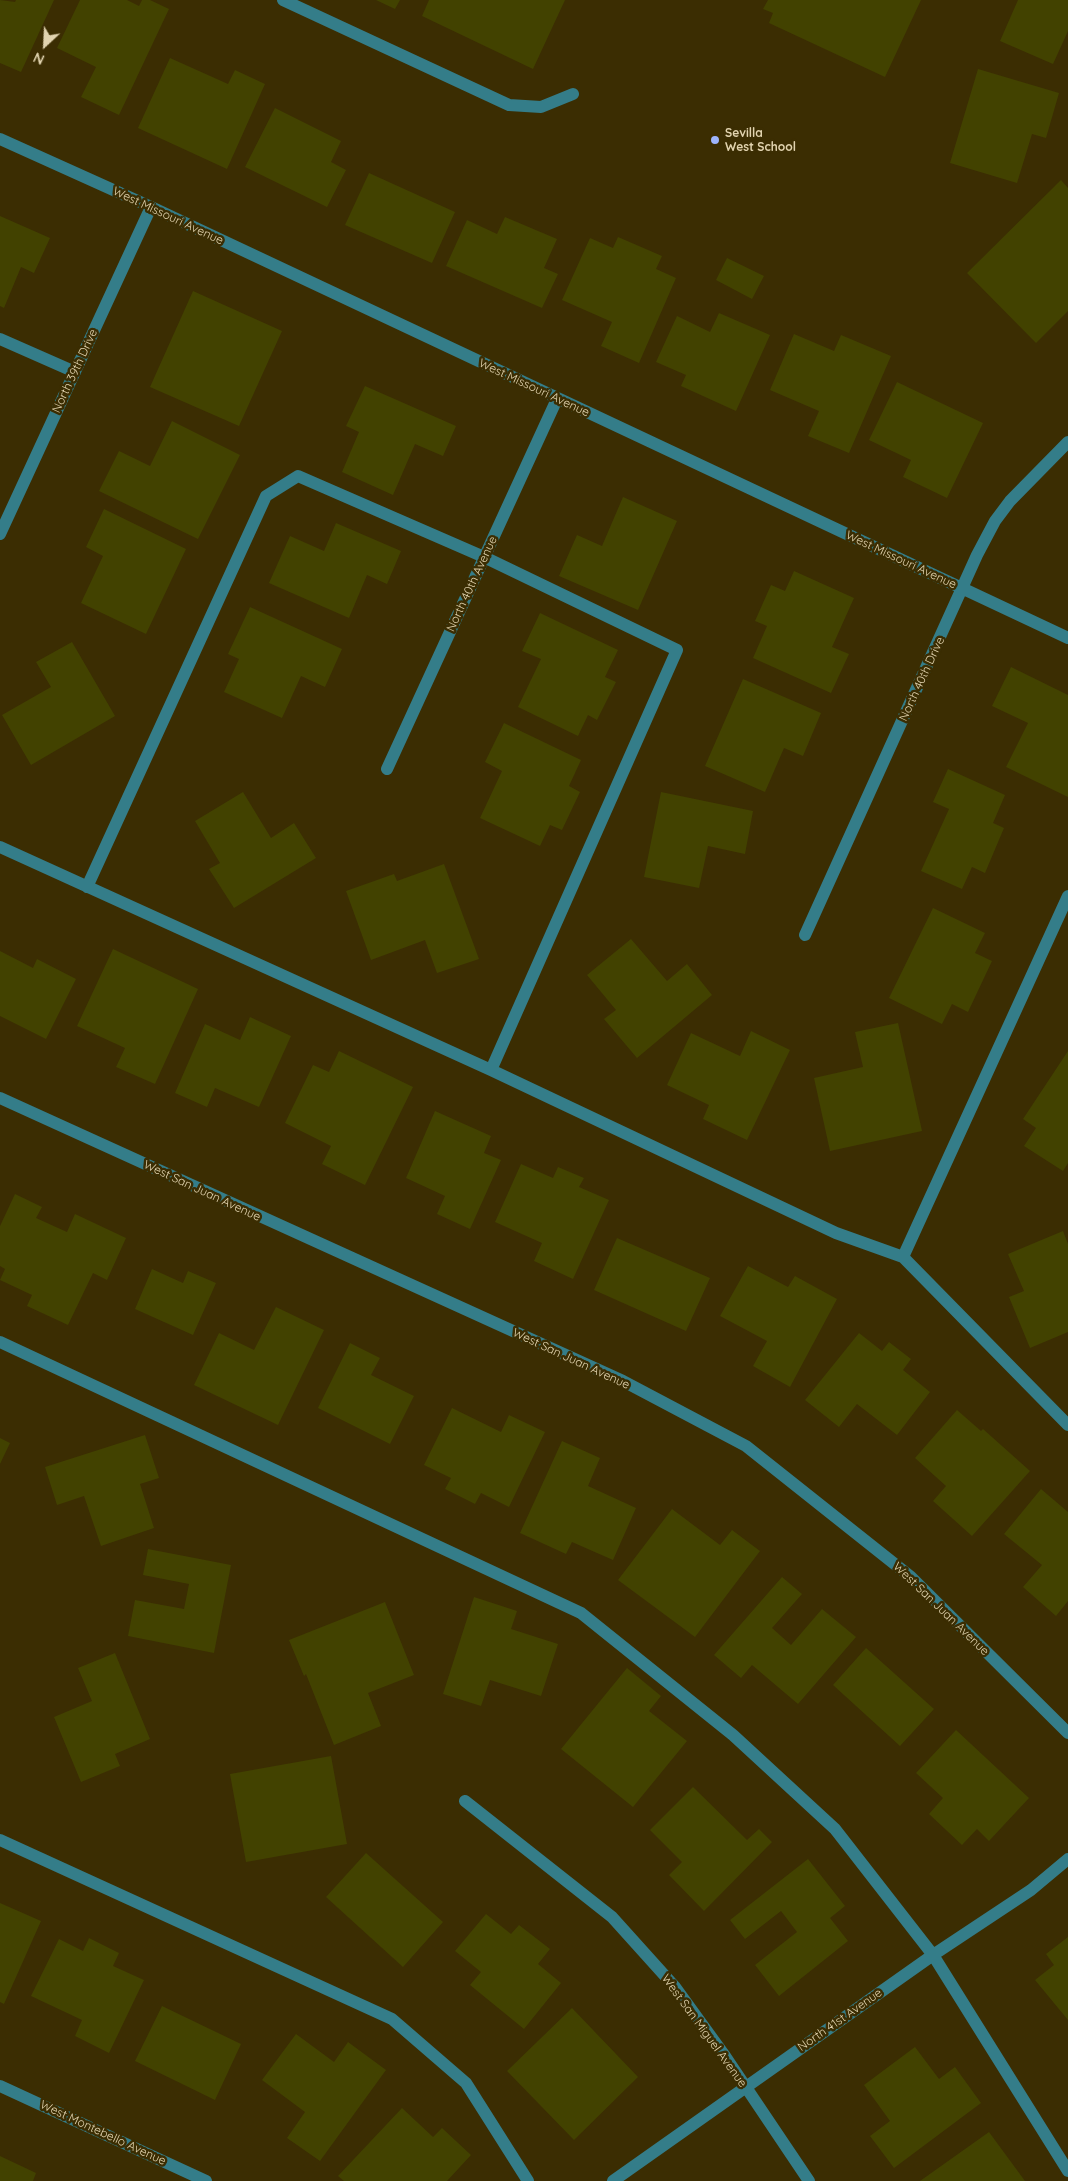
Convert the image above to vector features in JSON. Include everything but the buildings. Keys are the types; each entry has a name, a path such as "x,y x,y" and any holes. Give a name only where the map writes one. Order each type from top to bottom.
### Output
{"street":[{"path":"283,0 509,105 541,108 573,94"},
{"name":"West Missouri Avenue","path":"0,139 152,207 1068,638"},
{"name":"North 39th Drive","path":"0,534 152,207"},
{"path":"0,339 75,372"},
{"name":"North 40th Avenue","path":"387,769 558,399"},
{"name":"North 40th Drive","path":"805,935 995,521 1010,501 1068,442"},
{"path":"87,887 266,496 298,476 484,558 677,650 491,1070"},
{"path":"0,848 491,1070 836,1233 903,1257 1068,1425"},
{"path":"903,1257 1068,896"},
{"name":"West San Juan Avenue","path":"0,1098 623,1382 746,1446 911,1577 1068,1733"},
{"path":"0,1342 580,1613 733,1735 835,1829 933,1955 1068,2171"},
{"name":"West San Miguel Avenue","path":"465,1801 612,1917 675,1987 809,2181"},
{"path":"0,1840 392,2019 466,2083 528,2181"},
{"name":"North 41st Avenue","path":"613,2181 933,1955 1031,1890 1068,1859"},
{"name":"West Montebello Avenue","path":"0,2086 206,2181"}],"place":[{"name":"Sevilla West School","path":"715,140"}]}
